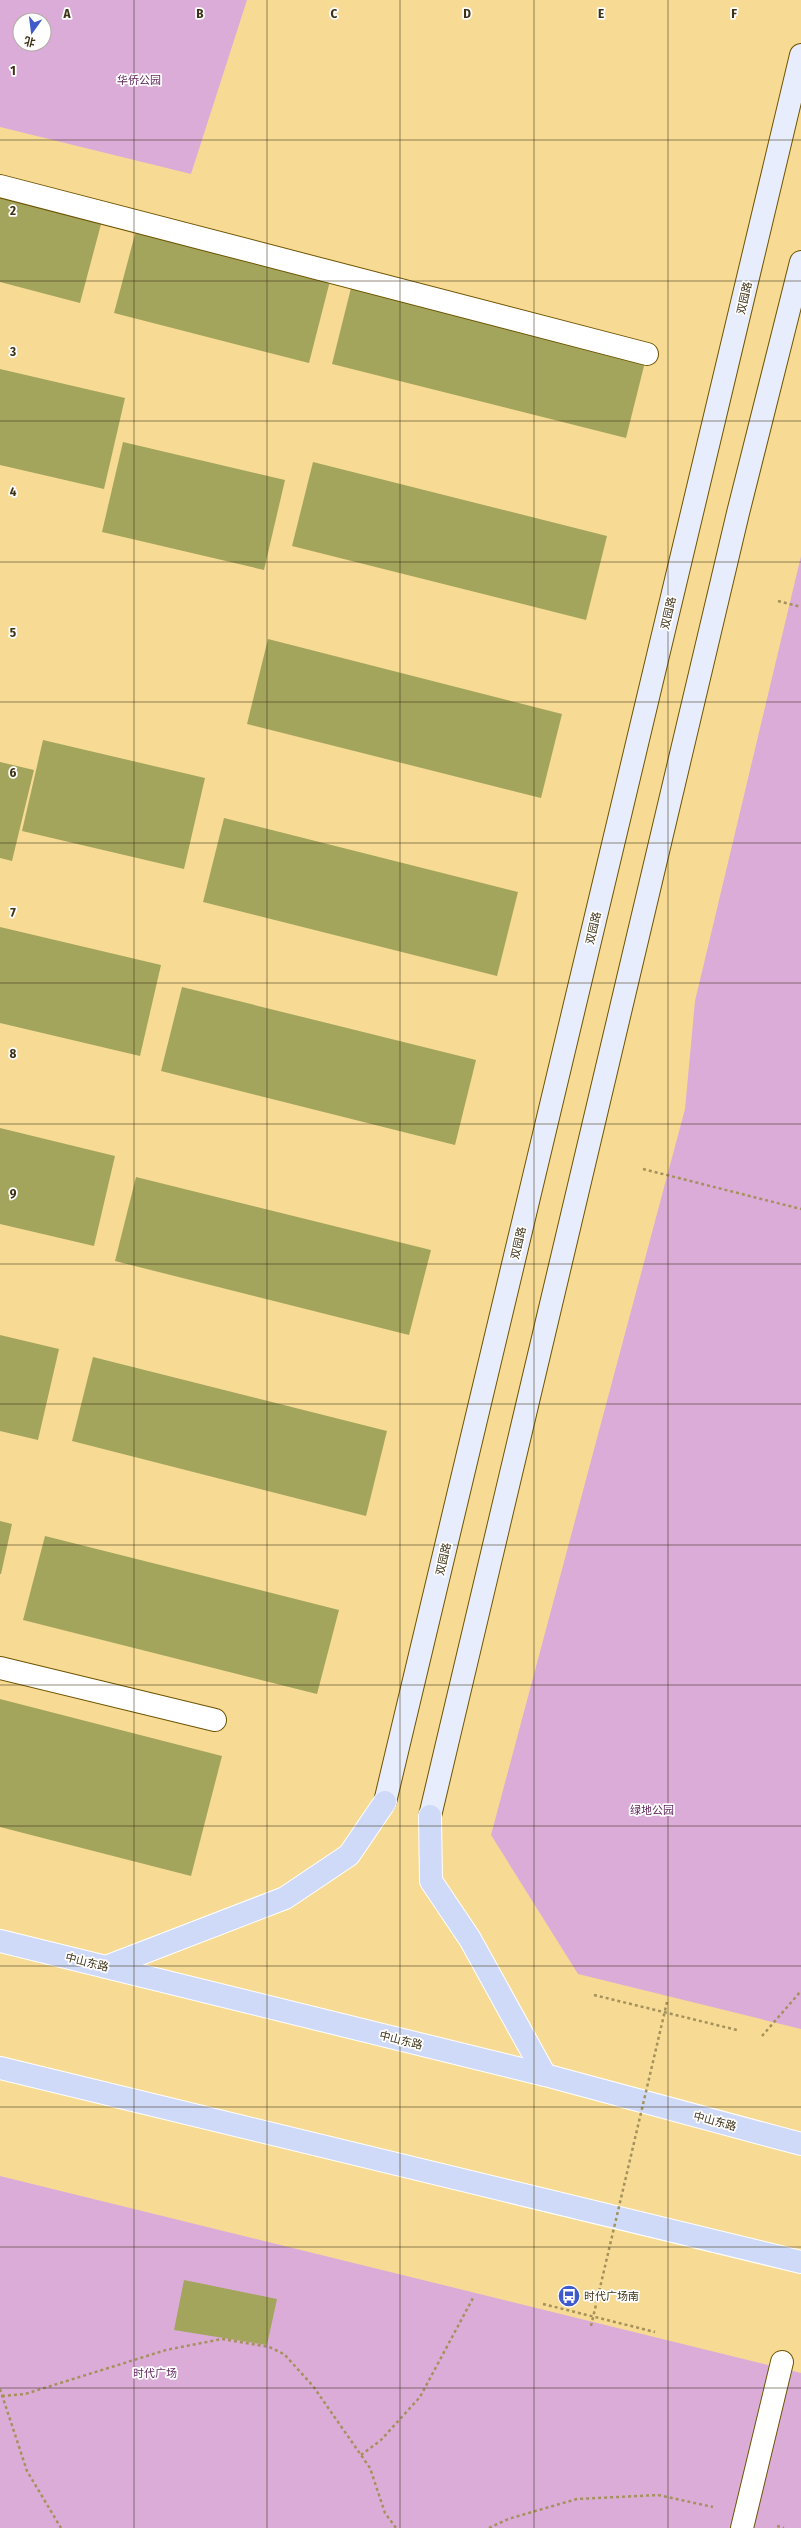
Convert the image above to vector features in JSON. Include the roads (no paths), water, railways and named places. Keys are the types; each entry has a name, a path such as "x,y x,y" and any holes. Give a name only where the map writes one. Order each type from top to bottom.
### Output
{"main road":[{"name":"双园路","path":"106,1967 285,1898 349,1855 385,1802 801,55"},
{"path":"545,2075 470,1939 431,1881 430,1816 738,513 801,262"},
{"name":"中山东路","path":"0,1941 545,2075 801,2144"},
{"path":"0,2068 801,2262"}],"street":[{"path":"0,186 647,354"},
{"path":"0,1668 215,1720"},
{"path":"743,2521 782,2362"}],"place":[{"name":"时代广场南","path":"569,2296"}],"park label":[{"name":"华侨公园","path":"139,80"},
{"name":"绿地公园","path":"652,1810"},
{"name":"时代广场","path":"155,2373"}]}
